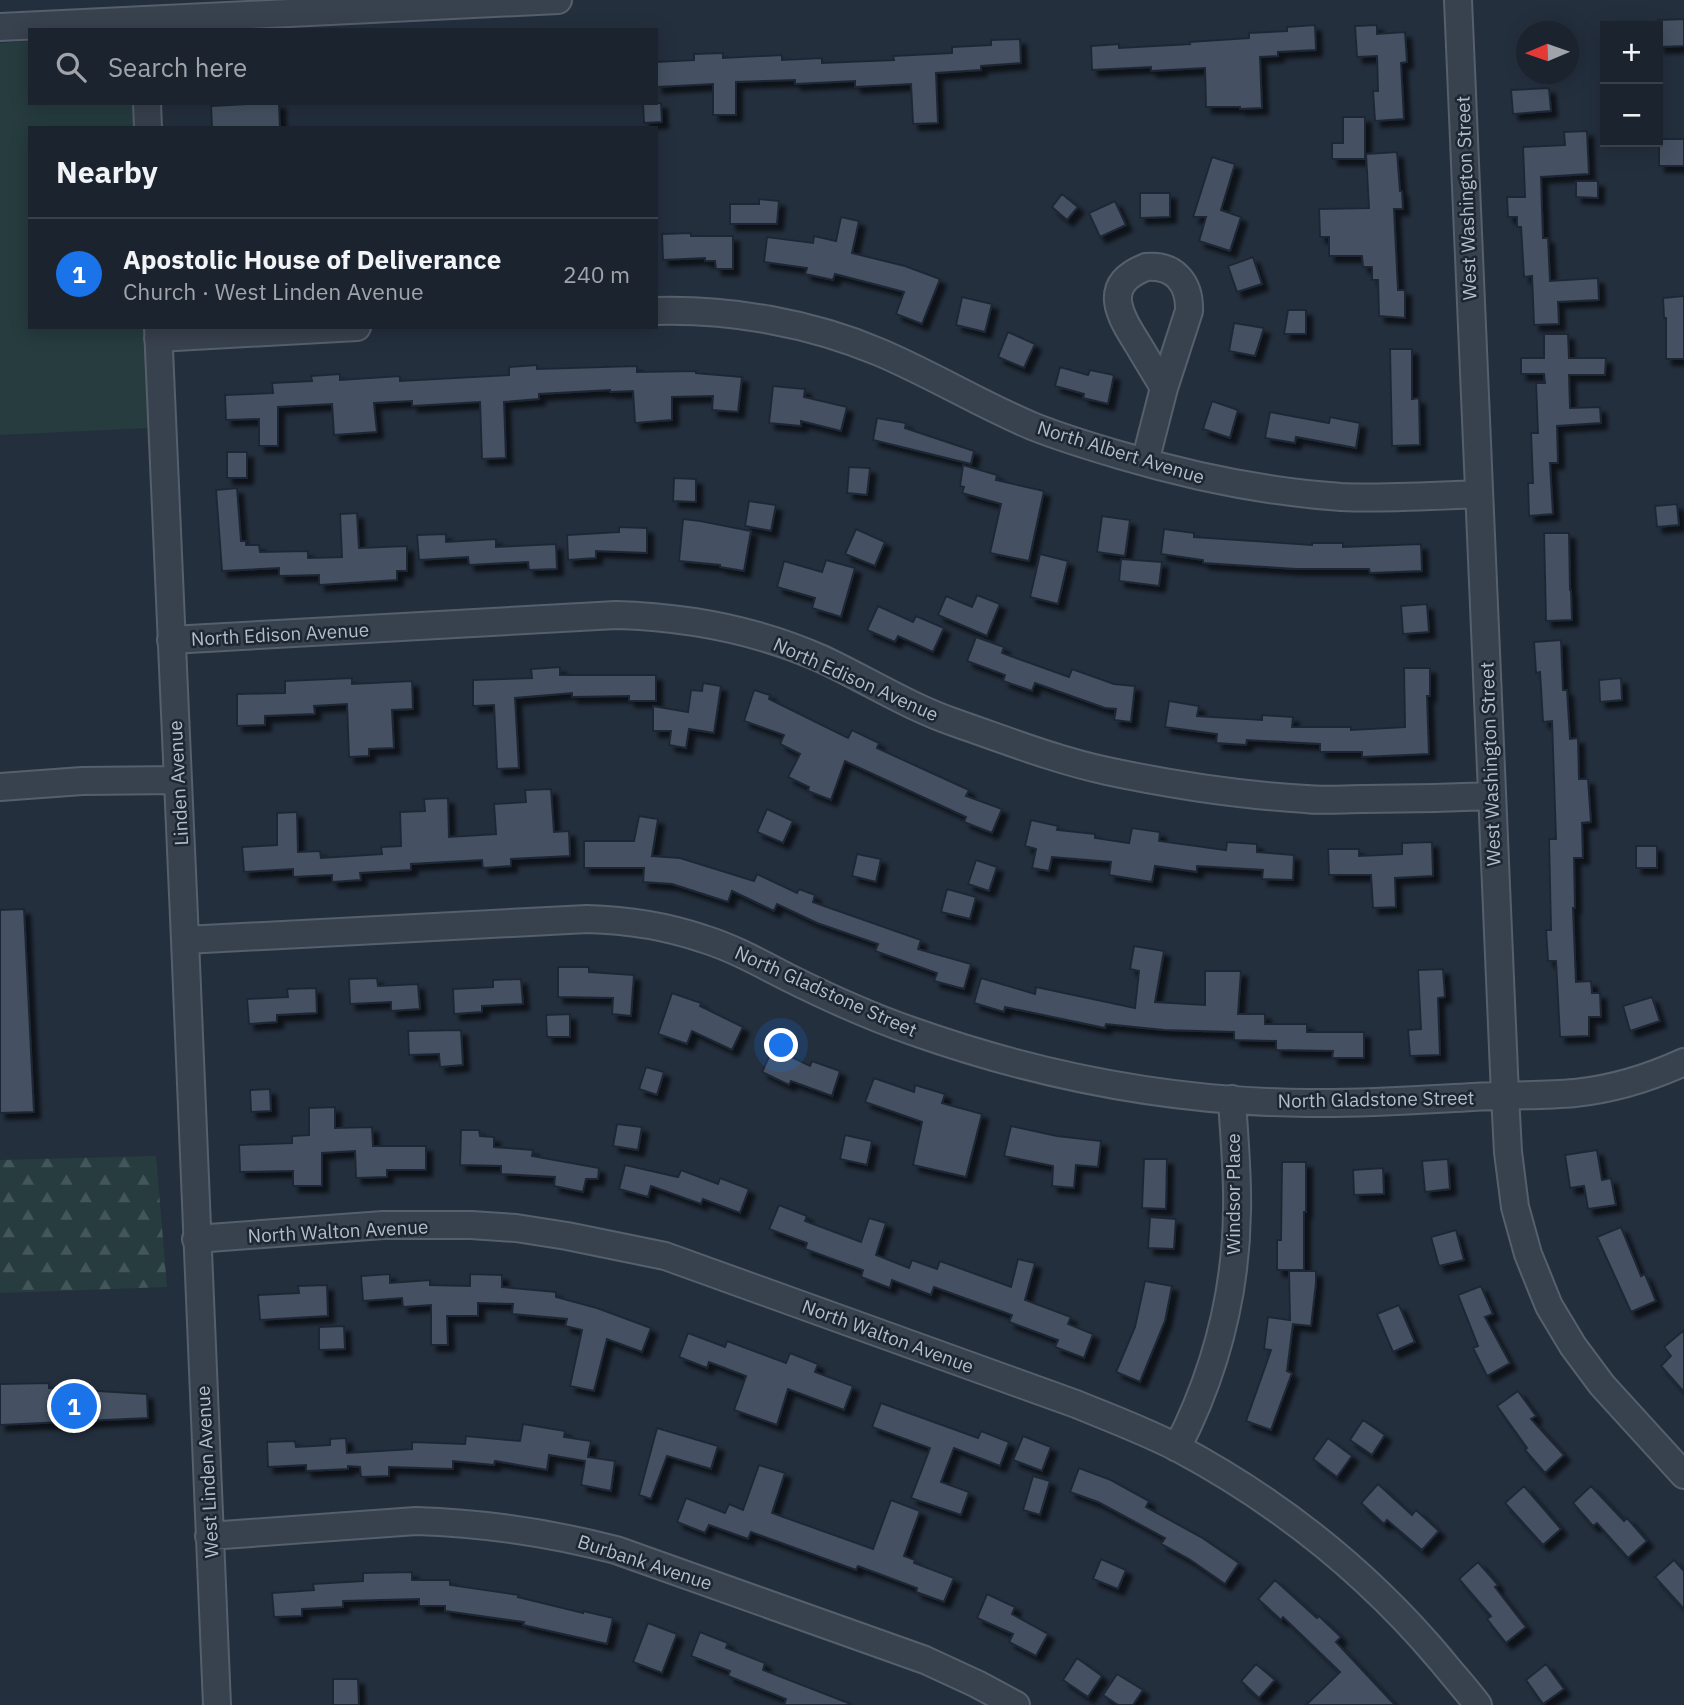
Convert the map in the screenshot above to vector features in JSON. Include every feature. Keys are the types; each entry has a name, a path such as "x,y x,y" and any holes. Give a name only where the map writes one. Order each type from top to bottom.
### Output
{"street":[{"path":"0,27 143,17 558,0"},
{"name":"West Washington Street","path":"1458,0 1504,1095 1515,1206 1528,1254 1549,1306 1573,1346 1602,1385 1683,1472"},
{"path":"147,105 148,126"},
{"name":"North Albert Avenue","path":"658,311 723,314 818,330 878,352 1032,425 1145,462 1230,483 1293,493 1343,497 1395,498 1479,494"},
{"path":"158,333 291,329"},
{"name":"Linden Avenue","path":"158,333 197,1239"},
{"path":"1145,462 1164,388"},
{"name":"North Edison Avenue","path":"171,640 616,615 655,616 739,631 776,642 820,658 914,706 953,722 1055,757 1105,770 1210,790 1309,800 1492,796"},
{"path":"0,787 82,781 178,780"},
{"name":"North Gladstone Street","path":"185,940 587,919 637,923 706,939 823,995 911,1031 1018,1064 1143,1090 1232,1099 1353,1103 1575,1093 1629,1083 1684,1062"},
{"name":"Windsor Place","path":"1177,1448 1212,1363 1227,1314 1237,1211 1232,1099"},
{"name":"North Walton Avenue","path":"197,1239 383,1226 471,1225 516,1228 618,1245 665,1256 1050,1395 1124,1423 1177,1448 1257,1495 1297,1524 1373,1587 1422,1637 1478,1705"},
{"name":"West Linden Avenue","path":"197,1239 217,1705"},
{"name":"Burbank Avenue","path":"209,1535 416,1521 525,1530 568,1538 628,1554 925,1660 1016,1705"}],"green space":[{"path":"28,41 28,105 134,105 135,126 28,126 28,329 145,329 149,428 0,435 0,43"},
{"path":"156,1156 167,1287 0,1293 0,1160"}],"building":[{"path":"1684,19 1684,46 1663,47 1663,21 1658,20"},
{"path":"1315,25 1316,50 1278,52 1278,56 1260,57 1262,108 1206,107 1205,68 1092,70 1091,46 1119,44 1119,48 1190,44 1189,42 1249,38 1249,33 1287,31 1287,27"},
{"path":"1377,25 1377,34 1405,32 1407,62 1401,63 1404,119 1375,121 1373,91 1378,91 1377,56 1357,57 1355,26"},
{"path":"1020,39 1021,63 981,66 981,70 936,73 938,123 913,124 911,84 855,87 855,81 795,84 795,80 736,82 736,115 713,115 713,84 658,87 658,62 694,60 694,54 723,53 723,58 782,55 782,60 822,58 822,63 894,60 893,56 952,53 952,47 991,45 991,40"},
{"path":"1549,88 1551,111 1513,114 1511,90"},
{"path":"661,103 662,122 644,123 643,105"},
{"path":"279,105 280,126 212,126 211,106"},
{"path":"1343,117 1365,117 1365,159 1332,159 1332,143 1343,143"},
{"path":"1587,131 1589,174 1541,177 1543,238 1548,238 1550,281 1598,278 1599,300 1558,302 1559,324 1534,325 1532,276 1524,277 1521,227 1517,227 1517,217 1508,217 1507,197 1525,197 1523,147 1565,145 1564,132"},
{"path":"1663,139 1684,139 1684,166 1659,166 1659,147 1663,147"},
{"path":"1397,152 1403,209 1394,209 1398,290 1405,290 1405,318 1379,316 1378,280 1372,280 1372,267 1363,267 1362,256 1329,256 1329,237 1320,237 1319,209 1369,208 1366,154"},
{"path":"1212,157 1235,164 1221,210 1241,217 1230,251 1199,241 1206,217 1193,217"},
{"path":"1576,181 1598,181 1598,198 1576,197"},
{"path":"1140,193 1170,193 1170,217 1140,218"},
{"path":"1062,194 1078,207 1067,220 1052,207"},
{"path":"759,199 779,201 777,224 730,224 730,204 759,204"},
{"path":"1115,201 1126,225 1100,237 1089,213"},
{"path":"841,217 859,221 852,253 905,266 940,279 922,324 896,314 904,292 835,274 833,280 805,274 807,268 764,262 767,237 813,243 814,236 836,241"},
{"path":"691,233 691,236 733,236 733,269 716,269 715,261 705,261 705,258 663,260 662,234"},
{"path":"1253,257 1262,284 1237,292 1228,266"},
{"path":"1684,296 1684,359 1666,359 1663,298"},
{"path":"962,297 992,304 985,332 956,325"},
{"path":"1288,310 1306,310 1306,334 1284,334"},
{"path":"1234,323 1264,328 1255,356 1229,351"},
{"path":"1008,332 1035,344 1024,368 998,357"},
{"path":"1544,334 1568,334 1569,358 1606,358 1605,375 1569,375 1570,408 1600,407 1601,423 1557,426 1558,463 1550,463 1553,514 1529,516 1528,483 1533,483 1531,433 1538,433 1536,383 1545,383 1544,374 1521,374 1521,358 1544,358"},
{"path":"1390,349 1412,349 1412,399 1419,398 1420,445 1392,446"},
{"path":"537,365 537,369 637,366 637,372 696,371 742,377 738,412 712,410 713,396 672,397 672,420 635,423 633,391 539,394 539,399 504,402 506,458 482,459 480,402 412,406 412,401 374,403 377,432 334,435 332,404 278,407 278,446 259,446 259,419 226,420 225,395 273,393 272,383 312,381 311,376 340,374 340,380 400,376 400,381 509,375 509,367"},
{"path":"1060,367 1088,375 1090,370 1114,375 1108,404 1083,398 1084,394 1055,386"},
{"path":"773,386 805,389 804,397 847,407 841,431 801,421 801,426 769,423"},
{"path":"1212,401 1238,410 1230,438 1203,429"},
{"path":"1270,412 1329,423 1330,417 1360,423 1356,448 1296,437 1295,443 1265,438"},
{"path":"877,418 906,423 905,428 974,451 971,464 873,440"},
{"path":"227,452 247,452 247,478 227,478"},
{"path":"963,465 997,475 996,480 1044,491 1029,561 990,553 1001,504 962,493 964,487 960,486"},
{"path":"849,467 870,468 867,495 847,493"},
{"path":"674,478 696,479 696,502 673,501"},
{"path":"237,488 241,541 246,541 246,545 259,545 260,552 308,551 308,558 342,557 340,514 357,513 359,548 407,546 407,571 397,571 397,580 319,585 319,575 279,576 279,568 222,571 216,490"},
{"path":"749,501 776,505 771,531 745,526"},
{"path":"1677,504 1679,525 1657,527 1655,506"},
{"path":"1102,516 1130,520 1125,556 1097,552"},
{"path":"683,519 751,531 744,571 720,565 679,561"},
{"path":"619,527 647,528 647,553 596,551 596,558 568,560 567,535 619,532"},
{"path":"856,529 885,542 875,566 845,554"},
{"path":"1164,529 1194,533 1194,537 1312,545 1343,543 1343,547 1421,544 1422,571 1370,573 1369,569 1296,569 1203,563 1203,560 1161,554"},
{"path":"1544,533 1569,533 1572,620 1546,621"},
{"path":"446,534 446,542 496,539 496,547 556,544 557,569 529,570 528,562 469,565 468,557 419,560 417,535"},
{"path":"1040,554 1068,561 1058,604 1030,597"},
{"path":"1121,559 1162,562 1159,586 1119,581"},
{"path":"826,560 855,568 841,617 812,608 815,598 777,587 784,561 822,572"},
{"path":"977,595 1000,604 987,636 938,615 946,596 972,607"},
{"path":"1427,604 1429,632 1403,634 1401,606"},
{"path":"878,606 913,622 916,616 944,628 933,652 898,636 895,642 867,630"},
{"path":"976,637 1004,647 1002,653 1069,677 1072,669 1114,684 1135,686 1131,722 1114,720 1116,709 1105,708 1035,683 1032,691 1003,681 1005,675 967,661"},
{"path":"1561,640 1563,690 1567,690 1570,739 1578,738 1579,779 1588,779 1591,822 1582,823 1583,858 1574,858 1576,982 1591,981 1592,993 1600,993 1601,1017 1589,1017 1589,1036 1560,1037 1556,961 1548,961 1546,930 1551,930 1549,839 1556,839 1552,721 1543,722 1540,672 1536,673 1534,642"},
{"path":"560,667 560,675 656,675 656,701 629,701 629,696 572,697 572,693 515,698 519,768 497,769 494,705 473,706 473,680 532,678 531,669"},
{"path":"1404,668 1430,668 1430,696 1427,696 1429,754 1362,757 1362,752 1320,752 1320,744 1247,740 1246,745 1216,743 1217,734 1165,727 1169,701 1199,706 1197,716 1262,720 1262,715 1293,717 1292,727 1351,727 1351,730 1405,727"},
{"path":"352,678 352,684 412,681 413,709 392,710 394,748 369,749 369,756 349,757 347,704 314,706 315,714 265,716 265,725 237,726 237,694 285,693 285,681"},
{"path":"1621,678 1622,700 1600,702 1599,680"},
{"path":"703,683 721,686 714,733 689,729 686,748 669,745 671,731 653,731 653,706 688,712 691,690 702,691"},
{"path":"754,690 770,695 769,699 848,738 852,730 879,743 877,748 969,790 966,796 1002,809 992,833 964,822 966,817 845,761 831,800 808,791 809,787 788,777 800,754 780,744 784,735 744,721"},
{"path":"551,789 554,832 569,831 570,856 511,859 511,866 483,868 482,860 411,864 411,870 360,873 361,880 332,882 332,875 293,877 293,869 244,872 242,847 277,845 277,813 297,812 298,852 320,851 321,858 382,854 381,847 401,846 400,812 425,811 424,799 448,798 449,837 496,834 494,804 526,802 525,790"},
{"path":"767,809 793,821 783,843 757,832"},
{"path":"639,816 658,819 652,856 680,858 754,881 757,874 797,893 799,889 815,895 813,902 921,940 918,949 971,964 964,989 934,981 937,973 875,951 878,944 817,923 777,904 774,911 732,891 728,902 672,884 643,882 644,868 584,868 584,841 634,841"},
{"path":"1031,820 1058,826 1057,830 1095,834 1095,838 1129,843 1132,828 1160,832 1159,841 1226,850 1227,842 1257,844 1257,852 1294,855 1293,880 1262,879 1263,870 1197,866 1197,872 1155,866 1152,882 1109,875 1111,862 1052,857 1049,871 1032,868 1036,849 1025,846"},
{"path":"1432,842 1433,876 1395,878 1396,907 1373,908 1371,875 1329,875 1328,849 1359,849 1359,856 1402,854 1402,843"},
{"path":"1636,846 1657,846 1657,868 1636,868"},
{"path":"857,854 881,859 876,882 852,876"},
{"path":"976,860 997,867 989,891 968,884"},
{"path":"947,889 976,897 970,919 941,912"},
{"path":"24,909 34,1112 0,1113 0,910"},
{"path":"1134,946 1164,951 1155,1002 1205,1005 1205,971 1241,971 1238,1014 1265,1014 1265,1024 1307,1024 1307,1032 1364,1032 1364,1058 1332,1058 1333,1051 1276,1050 1276,1041 1234,1040 1234,1032 1164,1030 1106,1024 1105,1028 1005,1007 1004,1012 974,1003 981,978 1035,994 1036,987 1135,1008 1139,971 1130,969"},
{"path":"558,967 589,967 589,972 634,975 631,1016 612,1014 613,998 558,997"},
{"path":"1443,969 1445,997 1438,998 1440,1055 1410,1056 1408,1030 1421,1029 1418,970"},
{"path":"377,978 378,986 418,984 420,1009 391,1011 391,1002 350,1004 349,979"},
{"path":"521,979 523,1004 482,1006 482,1012 454,1014 453,989 493,987 493,980"},
{"path":"316,988 317,1013 277,1015 277,1022 249,1024 247,999 288,997 287,989"},
{"path":"672,993 701,1003 700,1006 743,1027 732,1050 692,1031 687,1044 658,1034"},
{"path":"1652,997 1660,1021 1630,1031 1623,1006"},
{"path":"570,1014 570,1037 547,1037 546,1015"},
{"path":"461,1030 463,1065 440,1067 439,1054 409,1055 408,1031"},
{"path":"773,1048 810,1066 812,1061 840,1071 832,1096 791,1081 789,1085 762,1072"},
{"path":"646,1067 664,1072 657,1095 639,1089"},
{"path":"874,1078 914,1092 915,1085 945,1094 942,1103 982,1114 966,1177 913,1165 922,1122 865,1102"},
{"path":"270,1089 271,1111 251,1112 250,1090"},
{"path":"335,1107 335,1128 372,1127 373,1146 426,1146 426,1170 387,1170 387,1177 356,1178 355,1151 322,1153 322,1186 293,1186 293,1171 240,1172 239,1145 292,1143 292,1136 309,1135 309,1108"},
{"path":"617,1124 642,1127 638,1150 613,1146"},
{"path":"1011,1126 1057,1136 1101,1141 1098,1167 1076,1165 1074,1188 1052,1186 1053,1166 1004,1156"},
{"path":"461,1130 479,1130 480,1136 494,1137 494,1147 533,1150 532,1156 599,1168 598,1179 586,1179 583,1192 554,1186 555,1177 501,1174 501,1166 460,1165"},
{"path":"845,1135 872,1141 867,1165 840,1159"},
{"path":"1597,1150 1602,1180 1611,1178 1616,1205 1588,1209 1584,1186 1570,1188 1565,1155"},
{"path":"1144,1159 1167,1159 1166,1209 1142,1208"},
{"path":"1448,1159 1450,1189 1425,1192 1422,1161"},
{"path":"1282,1162 1306,1162 1304,1270 1277,1270 1277,1240 1281,1240"},
{"path":"625,1165 678,1177 681,1170 718,1184 720,1178 749,1189 740,1213 703,1199 701,1204 651,1186 648,1197 619,1189"},
{"path":"1383,1168 1384,1194 1354,1195 1353,1170"},
{"path":"779,1205 807,1216 805,1221 861,1242 869,1218 886,1223 876,1255 909,1268 912,1260 937,1269 940,1261 1011,1287 1018,1259 1035,1263 1025,1300 1071,1317 1068,1324 1093,1334 1084,1358 1055,1347 1058,1340 1009,1322 1012,1315 934,1287 931,1295 892,1280 890,1288 861,1277 863,1270 805,1249 807,1243 769,1229"},
{"path":"1150,1217 1176,1219 1174,1249 1148,1248"},
{"path":"1621,1227 1641,1276 1645,1274 1656,1301 1631,1312 1597,1237"},
{"path":"1456,1230 1464,1260 1439,1266 1431,1237"},
{"path":"1289,1271 1316,1271 1316,1283 1311,1326 1293,1324 1287,1371 1292,1373 1271,1430 1246,1421 1271,1350 1264,1349 1268,1317 1290,1320"},
{"path":"390,1274 390,1283 430,1280 430,1285 470,1286 470,1274 502,1275 502,1287 556,1292 556,1297 597,1308 651,1328 642,1352 607,1339 594,1391 570,1386 582,1330 565,1326 567,1319 512,1314 513,1304 478,1303 478,1316 447,1316 448,1345 431,1345 431,1305 403,1307 402,1298 363,1301 361,1276"},
{"path":"1145,1281 1172,1286 1165,1321 1140,1382 1116,1372 1135,1327"},
{"path":"327,1285 328,1316 260,1320 258,1295 299,1293 298,1286"},
{"path":"1481,1286 1493,1314 1485,1317 1510,1363 1487,1376 1473,1348 1478,1346 1458,1295"},
{"path":"1399,1305 1415,1342 1393,1352 1377,1314"},
{"path":"344,1326 345,1349 319,1350 319,1327"},
{"path":"1684,1330 1684,1392 1661,1366 1671,1356 1664,1347"},
{"path":"688,1333 725,1347 727,1341 786,1363 790,1353 818,1364 815,1372 853,1386 844,1410 788,1389 777,1425 734,1410 746,1376 709,1362 707,1368 679,1357"},
{"path":"49,1383 49,1388 147,1394 148,1418 0,1425 0,1384"},
{"path":"1518,1391 1536,1416 1531,1419 1564,1455 1545,1473 1525,1450 1527,1448 1497,1406"},
{"path":"881,1403 978,1438 981,1431 1009,1442 1000,1466 954,1448 941,1482 969,1492 961,1515 911,1498 930,1448 872,1427"},
{"path":"1363,1420 1385,1435 1372,1455 1350,1440"},
{"path":"523,1424 565,1431 564,1437 591,1441 588,1457 615,1461 611,1491 581,1485 585,1461 549,1455 547,1470 495,1461 494,1465 453,1461 453,1469 389,1467 389,1476 361,1477 360,1467 306,1471 306,1465 268,1467 267,1442 295,1441 296,1447 330,1445 330,1439 346,1438 347,1453 412,1449 412,1442 465,1444 466,1436 520,1441"},
{"path":"657,1428 718,1446 711,1469 667,1456 651,1499 639,1495"},
{"path":"1023,1436 1051,1447 1042,1471 1013,1460"},
{"path":"1328,1438 1352,1456 1337,1477 1313,1459"},
{"path":"759,1465 785,1473 772,1513 873,1549 891,1500 920,1511 904,1556 915,1560 914,1563 954,1578 944,1602 916,1592 917,1588 858,1566 856,1570 751,1532 748,1539 709,1525 705,1533 677,1522 686,1498 725,1513 729,1504 743,1510"},
{"path":"1079,1468 1111,1480 1149,1501 1146,1507 1201,1537 1239,1563 1225,1584 1189,1559 1161,1544 1165,1538 1098,1502 1070,1492"},
{"path":"1033,1476 1050,1481 1040,1515 1023,1510"},
{"path":"1378,1484 1412,1515 1416,1510 1439,1531 1422,1550 1387,1520 1384,1524 1361,1503"},
{"path":"1524,1486 1561,1529 1543,1545 1505,1503"},
{"path":"1591,1486 1624,1521 1627,1518 1647,1541 1628,1558 1597,1523 1593,1526 1573,1503"},
{"path":"1101,1559 1126,1570 1118,1589 1093,1579"},
{"path":"1674,1560 1684,1571 1684,1609 1655,1577"},
{"path":"1478,1562 1498,1585 1495,1587 1526,1627 1506,1643 1487,1619 1491,1616 1459,1579"},
{"path":"412,1572 412,1580 450,1580 450,1585 519,1595 518,1597 583,1613 613,1618 607,1644 523,1625 524,1622 445,1611 445,1606 419,1606 419,1599 343,1601 343,1607 302,1609 302,1616 274,1617 272,1593 314,1590 313,1584 363,1581 363,1573"},
{"path":"1275,1580 1341,1637 1336,1642 1395,1705 1306,1705 1340,1672 1283,1617 1281,1620 1258,1599"},
{"path":"987,1594 1015,1607 1012,1614 1048,1634 1036,1656 1009,1642 1013,1634 977,1618"},
{"path":"648,1623 677,1634 662,1673 633,1662"},
{"path":"700,1632 728,1643 726,1648 765,1663 763,1670 851,1705 784,1705 786,1699 728,1676 730,1671 691,1656"},
{"path":"1077,1658 1102,1676 1088,1697 1063,1680"},
{"path":"1256,1664 1275,1680 1259,1698 1241,1681"},
{"path":"1546,1664 1564,1689 1543,1704 1526,1680"},
{"path":"1117,1674 1143,1690 1133,1705 1118,1705 1103,1695"},
{"path":"333,1679 358,1679 359,1705 333,1705"}],"place":[{"name":"Apostolic House of Deliverance","path":"74,1406"}]}
